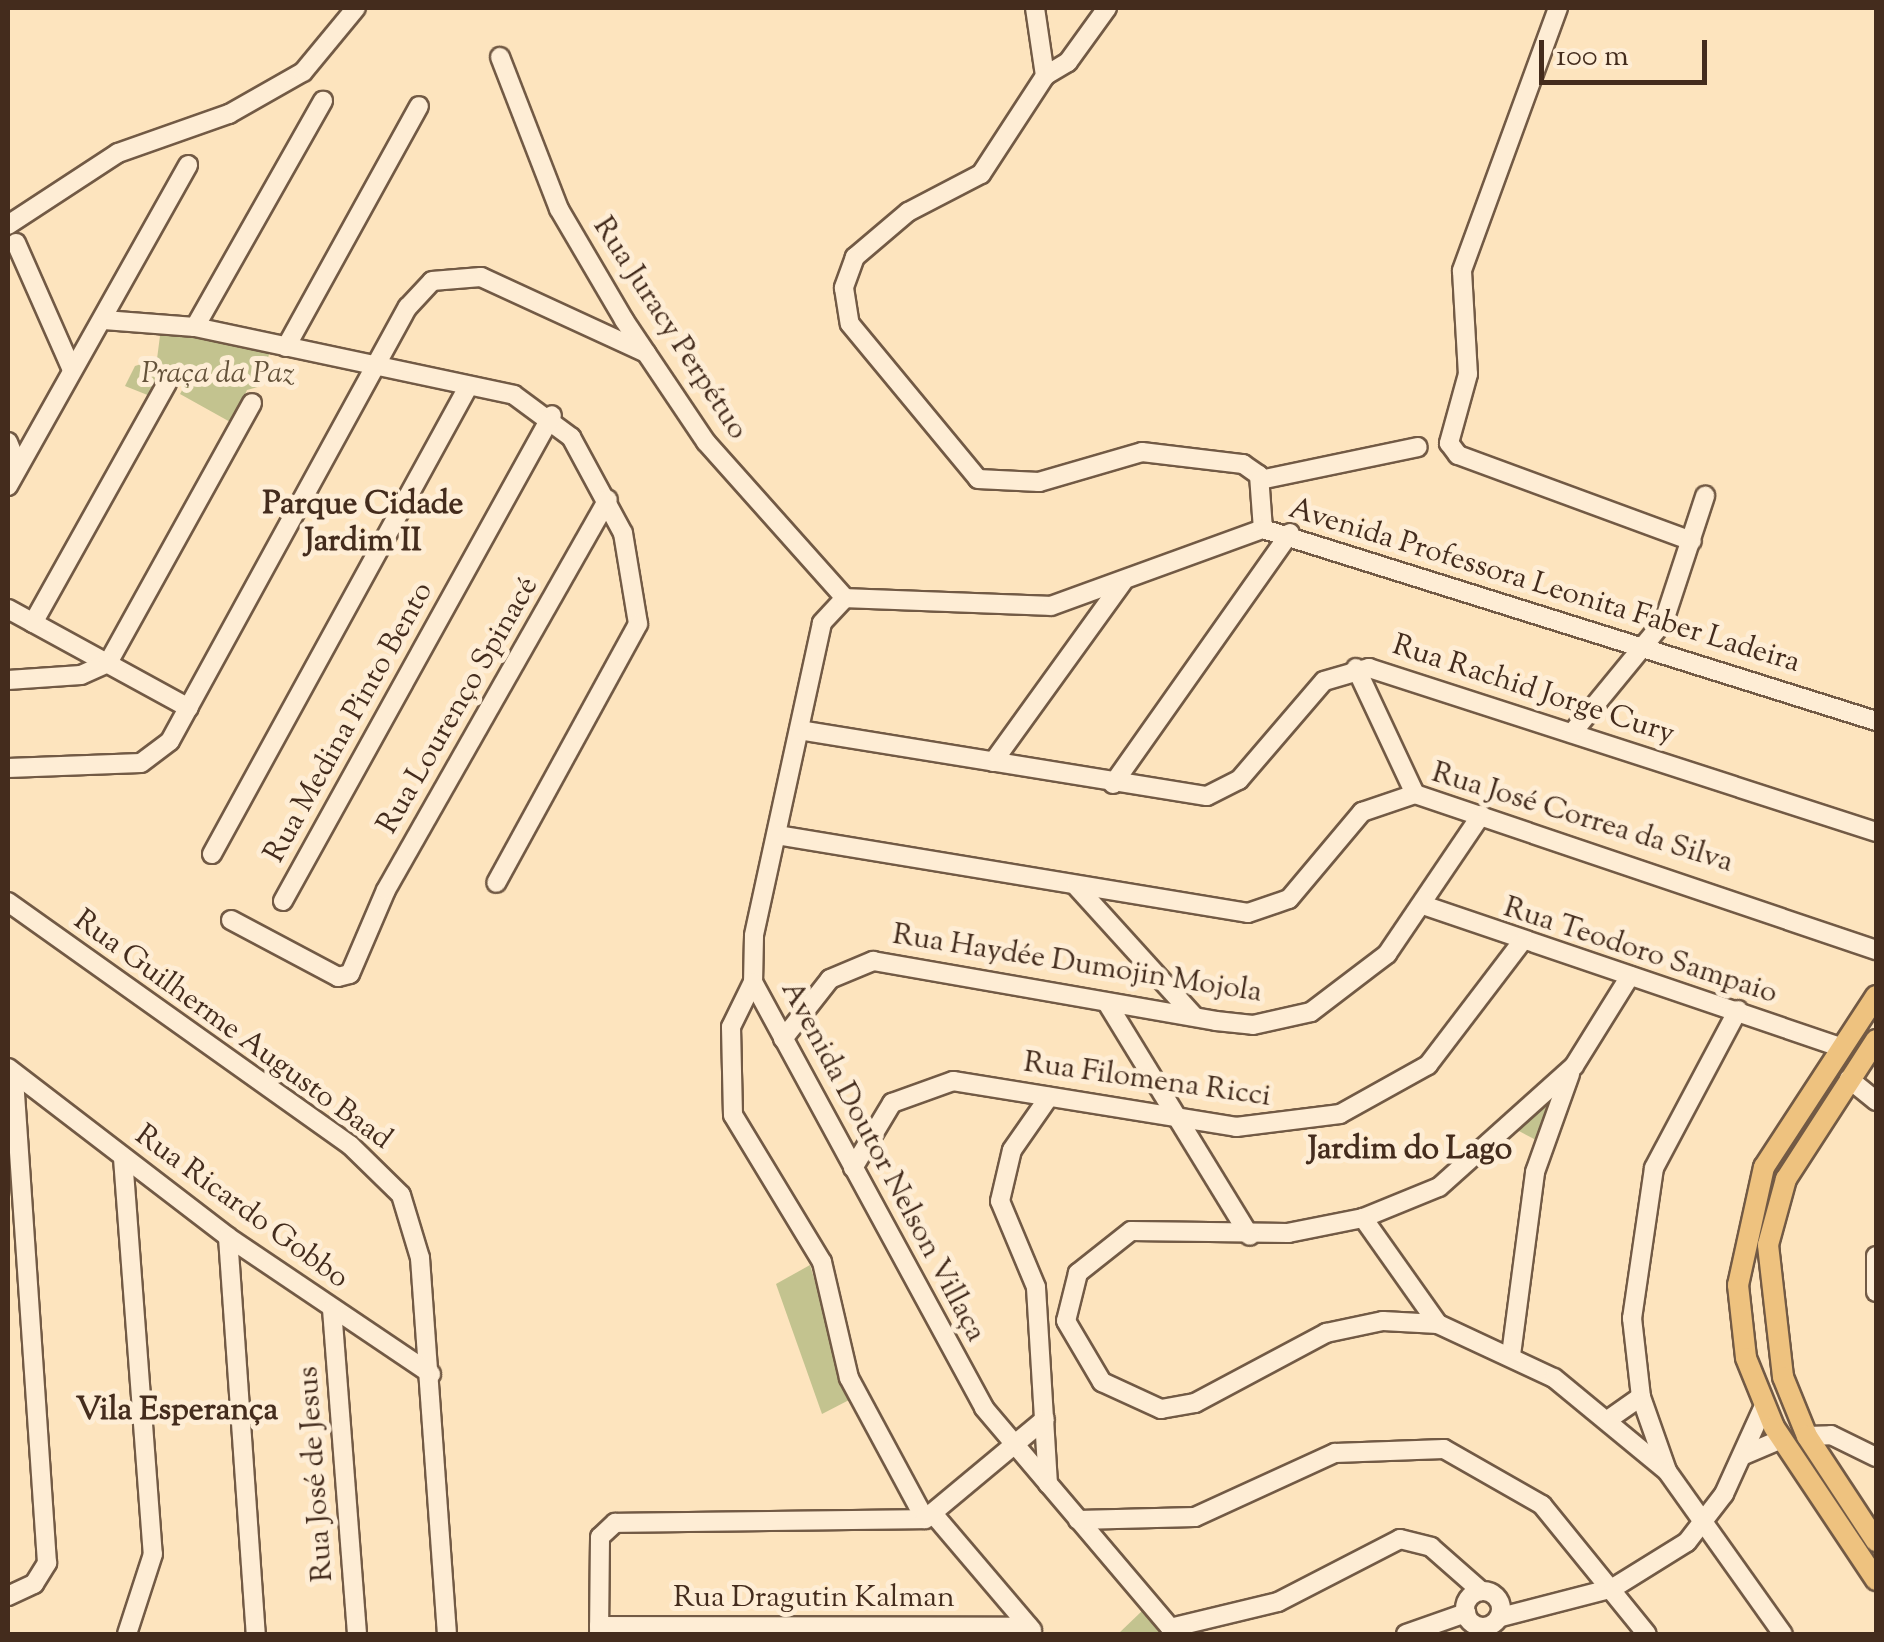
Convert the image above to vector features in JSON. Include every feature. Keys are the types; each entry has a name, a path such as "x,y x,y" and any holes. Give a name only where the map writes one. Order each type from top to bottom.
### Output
{"main road":[{"path":"1876,996 1764,1166 1746,1220 1739,1320 1764,1406 1780,1440 1876,1580"},
{"path":"1847,1040 1876,1041"},
{"path":"1876,1041 1794,1164 1770,1226 1770,1317 1795,1406 1807,1436 1876,1541"},
{"path":"1829,1066 1849,1079"},
{"path":"1764,1406 1795,1406"},
{"path":"1780,1440 1807,1436"}],"street":[{"path":"8,225 118,153 229,114 302,72 356,8"},
{"path":"1035,8 1045,76"},
{"path":"1107,8 1068,62 1045,76 981,174 908,212 855,257 844,288 850,324 978,479 1040,482 1142,452 1199,458 1241,475 1259,488 1263,529"},
{"path":"1558,8 1462,271 1468,374 1449,443 1458,455 1692,542"},
{"name":"Rua Juracy Perpétuo","path":"500,57 559,209 646,353 706,442 846,598"},
{"path":"195,327 323,101"},
{"path":"286,347 419,106"},
{"path":"8,486 188,165"},
{"path":"16,243 72,370"},
{"path":"8,768 141,763 170,741 419,293 466,274 646,353"},
{"path":"104,320 195,327 374,370 514,394 552,415 608,500 632,565 638,624 496,883"},
{"path":"33,623 167,383"},
{"path":"212,854 468,387"},
{"path":"8,680 80,675 108,662 252,402"},
{"name":"Rua Medina Pinto Bento","path":"283,901 552,415"},
{"path":"8,442 18,467"},
{"path":"1259,488 1418,448"},
{"path":"1572,733 1646,646 1692,542 1705,496"},
{"name":"Rua Lourenço Spinacé","path":"231,920 338,977 352,971 361,941 608,500"},
{"name":"Avenida Professora Leonita Faber Ladeira","path":"846,598 1014,608 1074,601 1263,529 1290,533 1876,721"},
{"path":"1112,784 1290,533"},
{"path":"992,762 1092,635 1123,582"},
{"name":"Avenida Doutor Nelson Villaça","path":"846,598 822,622 776,835 753,982 853,1168 1016,1451 1173,1631"},
{"path":"1074,601 1092,635"},
{"path":"8,609 189,708"},
{"path":"1356,668 1415,794"},
{"name":"Rua Rachid Jorge Cury","path":"800,730 1188,797 1223,790 1316,689 1356,668 1876,832"},
{"name":"Rua José Correa da Silva","path":"776,835 1077,887 1265,912 1289,899 1362,812 1415,794 1876,950"},
{"name":"Rua Haydée Dumojin Mojola","path":"783,1039 830,979 874,961 1254,1025 1311,1012 1374,969 1424,905 1481,816"},
{"path":"1077,887 1194,1016"},
{"name":"Rua Guilherme Augusto Baad","path":"8,902 389,1179 416,1230 447,1634"},
{"name":"Rua Teodoro Sampaio","path":"1424,905 1521,943 1847,1040"},
{"name":"Rua Filomena Ricci","path":"853,1168 881,1114 925,1085 1049,1097 1182,1120 1280,1128 1374,1100 1452,1040 1521,943"},
{"path":"1512,1355 1536,1172 1574,1066 1630,976"},
{"path":"753,982 729,1046 729,1098 742,1138 822,1262 850,1378 930,1518 1033,1631"},
{"path":"1106,1003 1182,1120 1250,1236"},
{"path":"729,1046 764,1006"},
{"path":"1666,1471 1641,1398 1632,1318 1646,1195 1668,1132 1738,1010"},
{"path":"1574,1066 1471,1166 1363,1218 1250,1236 1131,1232 1090,1258 1071,1284 1066,1321 1102,1382 1161,1409 1194,1403 1326,1334 1383,1321 1438,1324 1512,1355 1609,1419 1666,1471 1782,1634"},
{"path":"8,1596 34,1584 46,1563 12,1077"},
{"name":"Rua Ricardo Gobbo","path":"12,1077 228,1237 430,1374"},
{"path":"1849,1079 1876,1100"},
{"path":"1048,1484 1036,1287 1003,1218 1001,1184 1049,1097"},
{"path":"123,1158 153,1554 127,1634"},
{"path":"1363,1218 1438,1324"},
{"path":"228,1237 256,1634"},
{"path":"1876,1256 1876,1292"},
{"path":"1036,1287 1071,1284"},
{"name":"Rua José de Jesus","path":"332,1309 357,1634"},
{"path":"1035,1315 1066,1321"},
{"path":"1609,1419 1641,1398"},
{"path":"1406,1634 1466,1613 1493,1626 1613,1588 1703,1524 1744,1455 1764,1406"},
{"path":"599,1630 600,1538 615,1523 930,1518 1016,1451 1045,1419"},
{"path":"1807,1436 1831,1435 1876,1457"},
{"path":"1744,1455 1780,1440"},
{"path":"1078,1520 1206,1515 1335,1454 1430,1447 1525,1490 1613,1588 1647,1634"},
{"path":"1173,1631 1278,1602 1400,1539 1431,1547 1482,1591 1493,1626"},
{"path":"1466,1613 1469,1595 1482,1591"},
{"name":"Rua Dragutin Kalman","path":"599,1630 1033,1631"}],"green space":[{"name":"Praça da Paz","path":"161,328 269,354 261,386 247,390 232,423 180,394 187,381 168,364 150,396 125,386 135,366 157,359"},
{"path":"1550,1099 1536,1140 1517,1130"},
{"path":"810,1265 851,1399 822,1414 776,1284"},
{"path":"1143,1610 1160,1634 1118,1634"}],"district":[{"name":"Parque Cidade Jardim II","path":"363,524"},
{"name":"Jardim do Lago","path":"1410,1150"},
{"name":"Vila Esperança","path":"177,1411"}]}
